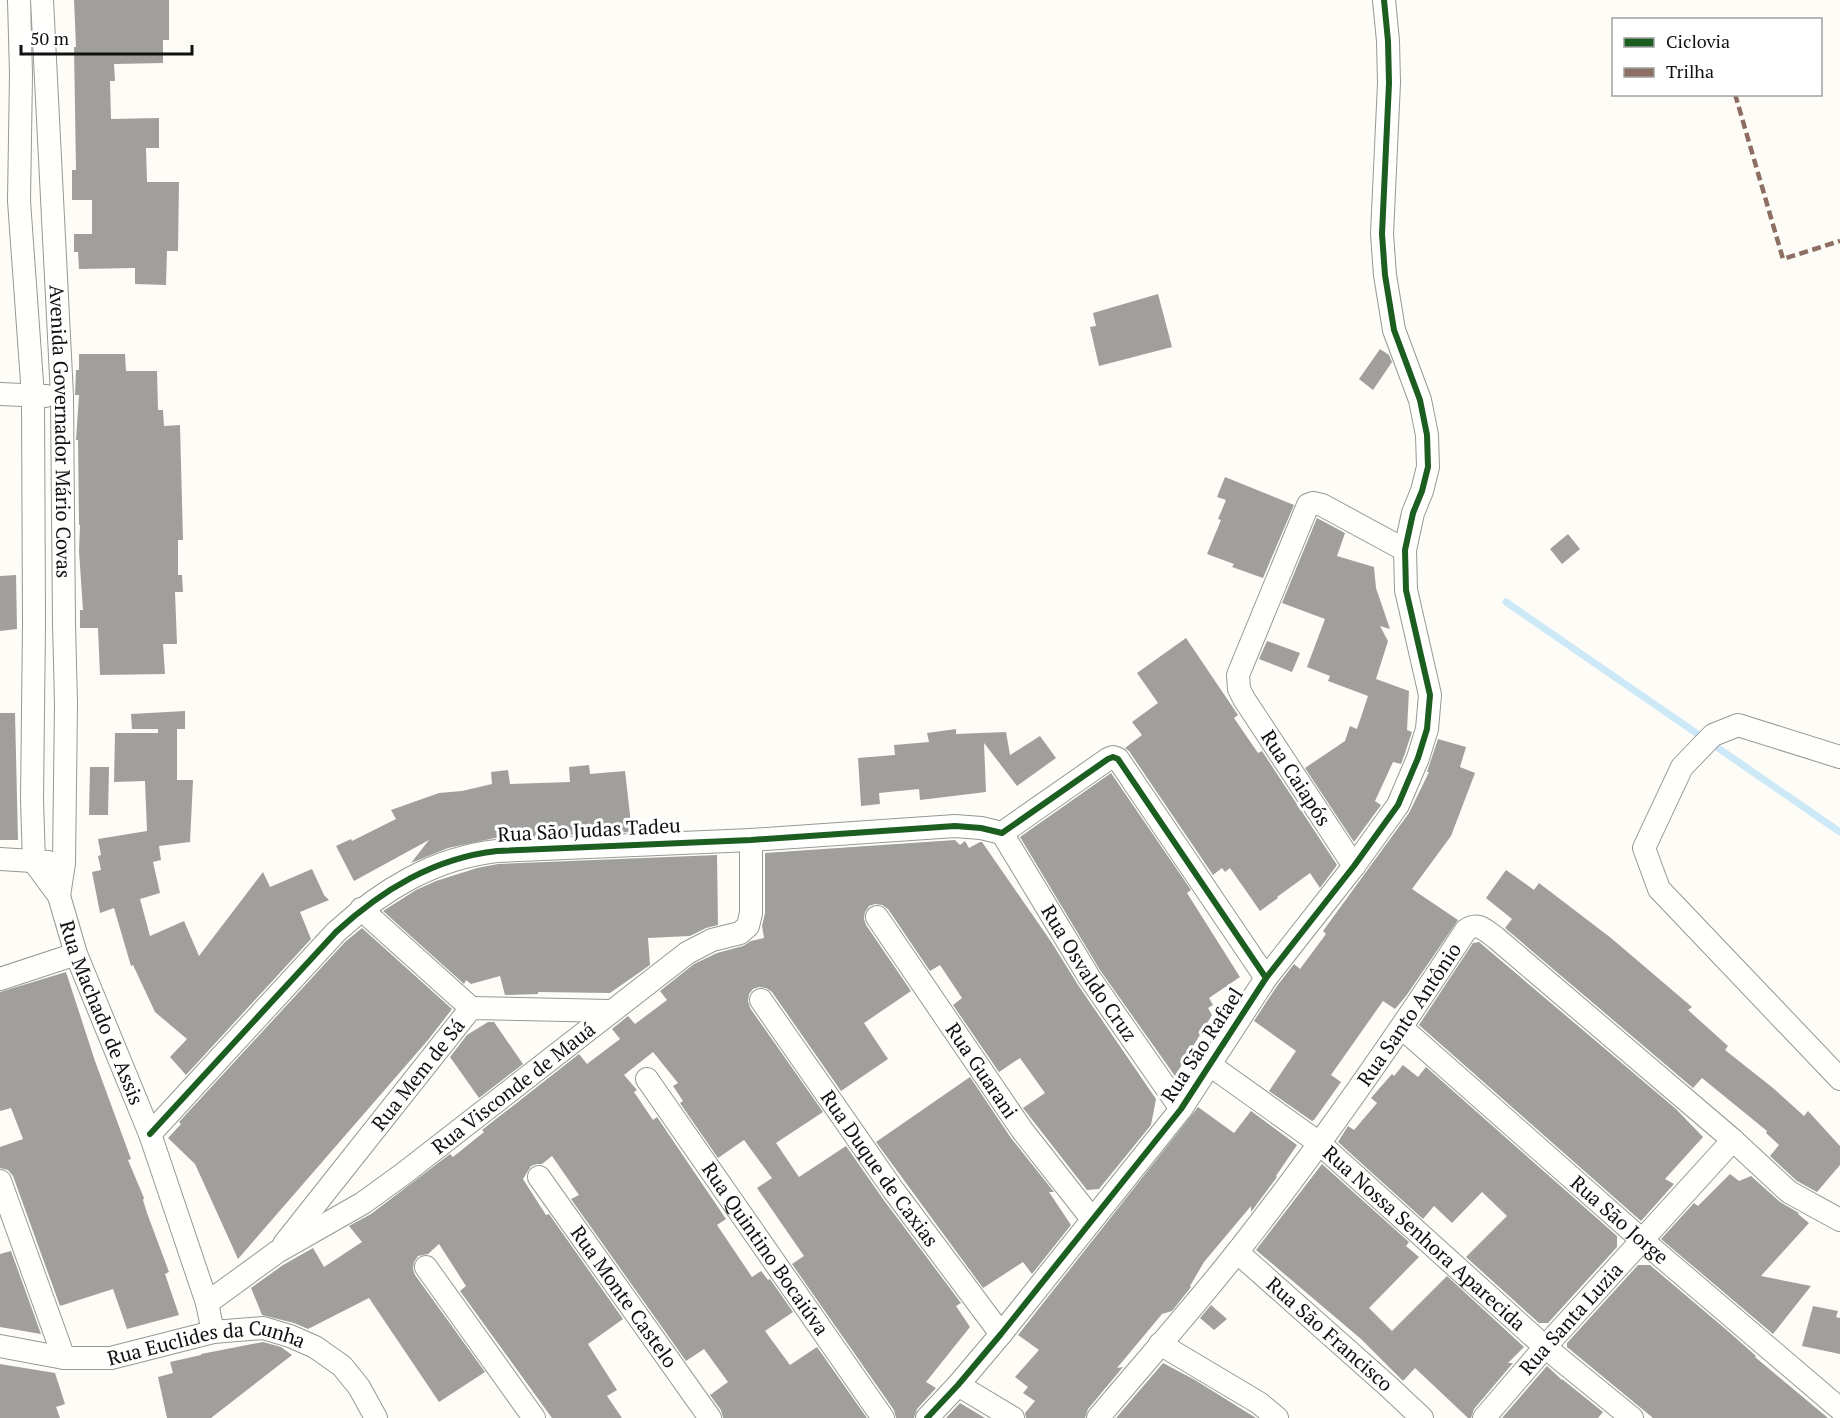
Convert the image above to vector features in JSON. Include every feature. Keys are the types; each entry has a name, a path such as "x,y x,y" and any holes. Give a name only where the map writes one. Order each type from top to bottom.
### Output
{"street":[{"name":"Avenida Governador Mário Covas","path":"19,0 21,74 19,201 33,396 32,800 34,862"},
{"name":"Avenida Governador Mário Covas","path":"42,0 62,396 63,623 66,704 64,863"},
{"name":"Rua São Rafael","path":"927,1418 1001,1334 1181,1109 1266,978 1354,866 1398,805 1418,758 1430,714 1430,695 1406,590 1405,550 1413,513 1428,467 1427,435 1420,400 1394,330 1385,275 1382,234 1389,83 1384,0"},
{"path":"0,177 19,201 52,204"},
{"path":"0,394 62,396"},
{"name":"Rua Caiapós","path":"1354,866 1239,689 1239,669 1308,505 1313,503 1322,505 1405,550"},
{"path":"34,624 63,623"},
{"path":"1840,757 1737,725 1707,740 1682,766 1644,848 1659,889 1840,1079"},
{"path":"1002,833 1108,759 1116,758 1266,978"},
{"name":"Rua São Judas Tadeu","path":"150,1134 323,945 361,909 432,866 482,852 751,840 955,825 1002,833"},
{"name":"Rua Osvaldo Cruz","path":"1002,833 1089,976 1181,1109"},
{"name":"Rua Visconde de Mauá","path":"207,1303 277,1252 363,1203 403,1174 687,953 712,940 740,933 748,926 751,913 751,840"},
{"path":"0,859 64,863"},
{"name":"Rua Machado de Assis","path":"34,862 59,896 76,954 150,1134 207,1303 213,1332"},
{"name":"Rua Machado de Assis","path":"59,896 64,863"},
{"path":"361,909 471,1008"},
{"name":"Rua Guarani","path":"877,917 1022,1130 1092,1219"},
{"name":"Rua Santo Antônio","path":"1098,1418 1237,1252 1402,1028 1466,930 1473,926 1480,926 1496,938 1733,1140 1789,1192 1840,1220"},
{"path":"0,979 76,954"},
{"name":"Rua Duque de Caxias","path":"761,1000 894,1191 1001,1334"},
{"name":"Rua Mem de Sá","path":"277,1252 471,1008 611,1011"},
{"name":"Rua São Jorge","path":"1402,1028 1642,1240 1840,1409"},
{"name":"Rua Nossa Senhora Aparecida","path":"1210,1065 1319,1143 1545,1347 1632,1418"},
{"name":"Rua Quintino Bocaiúva","path":"647,1079 883,1418"},
{"name":"Rua Santa Luzia","path":"1484,1418 1545,1347 1733,1140"},
{"name":"Rua Monte Castelo","path":"539,1177 710,1418"},
{"path":"0,1181 64,1358"},
{"name":"Rua São Francisco","path":"1237,1252 1422,1418"},
{"path":"426,1267 534,1418"},
{"name":"Rua Euclides da Cunha","path":"0,1346 64,1358 111,1358 213,1332 263,1328 315,1347 342,1366 358,1387 376,1418"},
{"path":"1160,1344 1259,1403 1277,1418"},
{"path":"958,1385 1013,1418"}],"building":[{"path":"74,0 169,0 169,40 163,40 163,63 114,64 115,81 110,81 111,119 159,118 159,148 146,148 147,182 179,182 178,251 167,251 166,285 135,284 135,268 79,269 78,252 74,252 74,234 92,234 92,200 72,200 72,170 76,170"},
{"path":"1158,294 1172,347 1099,366 1090,327 1096,326 1093,313"},
{"path":"1380,349 1389,355 1392,362 1373,390 1359,379"},
{"path":"79,354 125,354 126,371 157,371 158,410 163,410 164,426 180,425 183,540 178,540 178,575 182,575 183,592 175,592 177,644 163,644 165,674 100,675 98,628 80,628 80,610 83,610 79,551 78,440 76,440 79,395 75,395"},
{"path":"1225,477 1294,505 1263,578 1232,567 1234,564 1207,554 1221,520 1218,519 1226,500 1217,497"},
{"path":"1317,518 1345,533 1337,556 1374,567 1376,588 1390,629 1380,626 1388,641 1376,679 1409,691 1407,730 1412,732 1401,764 1393,762 1375,801 1381,805 1354,842 1305,768 1345,741 1350,726 1357,729 1368,696 1328,681 1330,676 1307,667 1325,619 1282,603"},
{"path":"1568,534 1580,549 1562,564 1550,549"},
{"path":"16,575 17,629 0,631 0,576"},
{"path":"1186,638 1238,715 1234,718 1258,753 1262,751 1337,865 1320,888 1310,873 1260,911 1230,868 1225,872 1222,868 1213,875 1125,748 1142,735 1132,722 1158,703 1137,673"},
{"path":"1267,641 1300,653 1292,672 1259,659"},
{"path":"185,711 185,729 177,729 177,780 193,780 190,842 159,846 161,860 153,862 160,893 140,899 150,936 184,921 199,956 263,872 270,887 312,869 324,895 329,900 300,912 311,939 186,1075 170,1057 187,1039 155,1012 133,965 131,966 114,908 100,913 92,872 101,870 98,839 147,831 145,781 114,782 115,733 158,733 158,729 132,729 131,714"},
{"path":"0,713 15,713 18,840 0,840"},
{"path":"956,729 956,734 1006,732 1010,755 1040,736 1056,758 1017,786 984,743 986,792 920,800 919,789 879,793 880,804 861,806 858,758 895,755 894,745 929,742 927,733"},
{"path":"1438,739 1466,747 1460,767 1475,773 1451,836 1412,889 1458,920 1395,1009 1383,1001 1331,1075 1341,1082 1312,1121 1269,1091 1296,1051 1254,1021 1294,964 1300,969 1326,934 1323,931 1409,813 1429,772 1427,772"},
{"path":"589,765 590,774 625,771 632,832 495,838 448,848 411,863 429,840 354,881 336,846 351,839 352,841 396,819 391,810 439,793 462,791 492,784 491,772 508,770 510,784 570,782 569,767"},
{"path":"90,767 109,767 108,815 89,815"},
{"path":"1111,773 1191,890 1187,893 1240,977 1209,998 1213,1005 1208,1008 1212,1015 1175,1076 1100,970 1020,837"},
{"path":"955,840 960,845 965,841 969,848 982,842 1156,1099 1151,1125 1099,1189 1087,1190 1023,1108 1045,1093 1020,1058 999,1072 953,1005 962,998 940,965 930,971 888,909 882,905 869,906 865,912 866,925 911,991 864,1023 888,1059 841,1091 772,992 759,987 753,989 749,994 750,1008 823,1112 776,1143 799,1177 846,1146 961,1303 956,1306 970,1327 926,1382 936,1388 917,1409 914,1418 896,1418 894,1410 792,1264 804,1256 757,1188 772,1178 744,1140 718,1158 680,1103 683,1101 673,1086 678,1083 653,1052 624,1075 637,1090 634,1092 653,1120 657,1117 726,1219 717,1225 752,1277 761,1271 768,1280 770,1279 793,1312 765,1331 790,1365 817,1347 867,1418 723,1418 721,1410 710,1395 728,1382 704,1349 686,1361 571,1199 579,1195 552,1156 542,1164 531,1166 523,1179 546,1215 549,1214 623,1319 588,1344 617,1390 607,1396 622,1418 552,1418 460,1291 466,1286 439,1244 428,1254 418,1256 414,1262 415,1275 485,1372 439,1402 369,1298 308,1329 262,1315 251,1288 283,1265 313,1248 324,1267 362,1242 349,1226 371,1214 450,1154 453,1157 484,1132 482,1130 579,1054 587,1064 620,1039 612,1029 628,1016 635,1024 667,1000 660,991 694,964 717,953 764,938 762,926 765,913 765,853"},
{"path":"717,855 718,925 690,936 648,938 650,965 610,993 538,992 538,994 505,995 500,976 471,984 466,980 464,984 383,911 416,890 436,881 498,864"},
{"path":"1506,870 1534,890 1539,883 1611,938 1692,1007 1688,1010 1728,1046 1725,1050 1804,1116 1808,1111 1840,1146 1840,1165 1817,1192 1797,1181 1770,1156 1779,1145 1766,1133 1767,1131 1702,1078 1693,1088 1505,928 1512,919 1486,898"},
{"path":"362,928 452,1009 428,1040 238,1259 195,1164 168,1138 181,1124 179,1122 345,942"},
{"path":"1479,942 1676,1109 1703,1137 1665,1179 1674,1184 1641,1221 1419,1025 1473,943"},
{"path":"66,972 95,1061 131,1159 128,1160 144,1198 147,1213 169,1272 165,1274 179,1315 127,1329 113,1289 60,1306 13,1176 8,1170 0,1168 0,1147 23,1139 11,1108 0,1111 0,992"},
{"path":"488,1022 494,1022 523,1064 479,1098 450,1057 467,1035"},
{"path":"1403,1065 1418,1077 1426,1067 1617,1236 1617,1247 1548,1323 1539,1323 1466,1257 1507,1216 1482,1192 1452,1223 1434,1206 1423,1219 1338,1142 1348,1126 1354,1130 1377,1103 1371,1098"},
{"path":"970,1077 1011,1138 1054,1192 1049,1192 1071,1225 1032,1274 1023,1262 983,1288 876,1142"},
{"path":"1198,1107 1234,1133 1251,1111 1297,1145 1251,1212 1251,1206 1204,1262 1191,1287 1172,1311 1162,1314 1117,1368 1123,1367 1088,1409 1085,1418 1026,1418 1025,1413 1035,1401 1023,1393 1028,1387 1015,1377 1039,1350 1018,1335"},
{"path":"1322,1164 1409,1242 1406,1246 1419,1257 1369,1308 1392,1331 1447,1276 1524,1347 1508,1363 1513,1363 1474,1409 1471,1418 1468,1418 1415,1368 1403,1381 1361,1339 1256,1250"},
{"path":"1730,1174 1739,1181 1751,1176 1780,1202 1799,1213 1809,1223 1761,1276 1811,1286 1773,1334 1661,1239 1694,1203 1698,1206"},
{"path":"11,1251 41,1334 0,1327 0,1254"},
{"path":"1638,1265 1650,1265 1828,1418 1653,1418 1567,1347 1567,1343"},
{"path":"1211,1305 1227,1319 1214,1330 1200,1318"},
{"path":"1813,1306 1838,1311 1836,1317 1840,1318 1840,1354 1802,1346"},
{"path":"263,1342 281,1347 292,1355 211,1418 167,1418 158,1377 173,1373 170,1362"},
{"path":"1163,1363 1195,1380 1256,1418 1116,1418"},
{"path":"0,1364 55,1373 65,1404 56,1407 60,1418 0,1418"},
{"path":"1547,1366 1603,1412 1598,1418 1502,1418"},
{"path":"960,1403 985,1418 946,1418"}],"waterway":[{"path":"1506,602 1840,832"}],"marked path":[{"path":"1736,96 1783,259 1840,241"}],"cycle path":[{"path":"927,1418 1001,1334 1181,1109 1266,978 1354,866 1398,805 1418,758 1427,729 1430,695 1406,590 1405,550 1413,513 1428,467 1427,435 1420,400 1394,330 1385,275 1382,234 1389,83 1384,0"},
{"path":"150,1134 336,932 391,890 431,869 452,861 497,851 751,840 955,826 981,828 1002,833 1113,757 1118,759 1266,978"}]}
